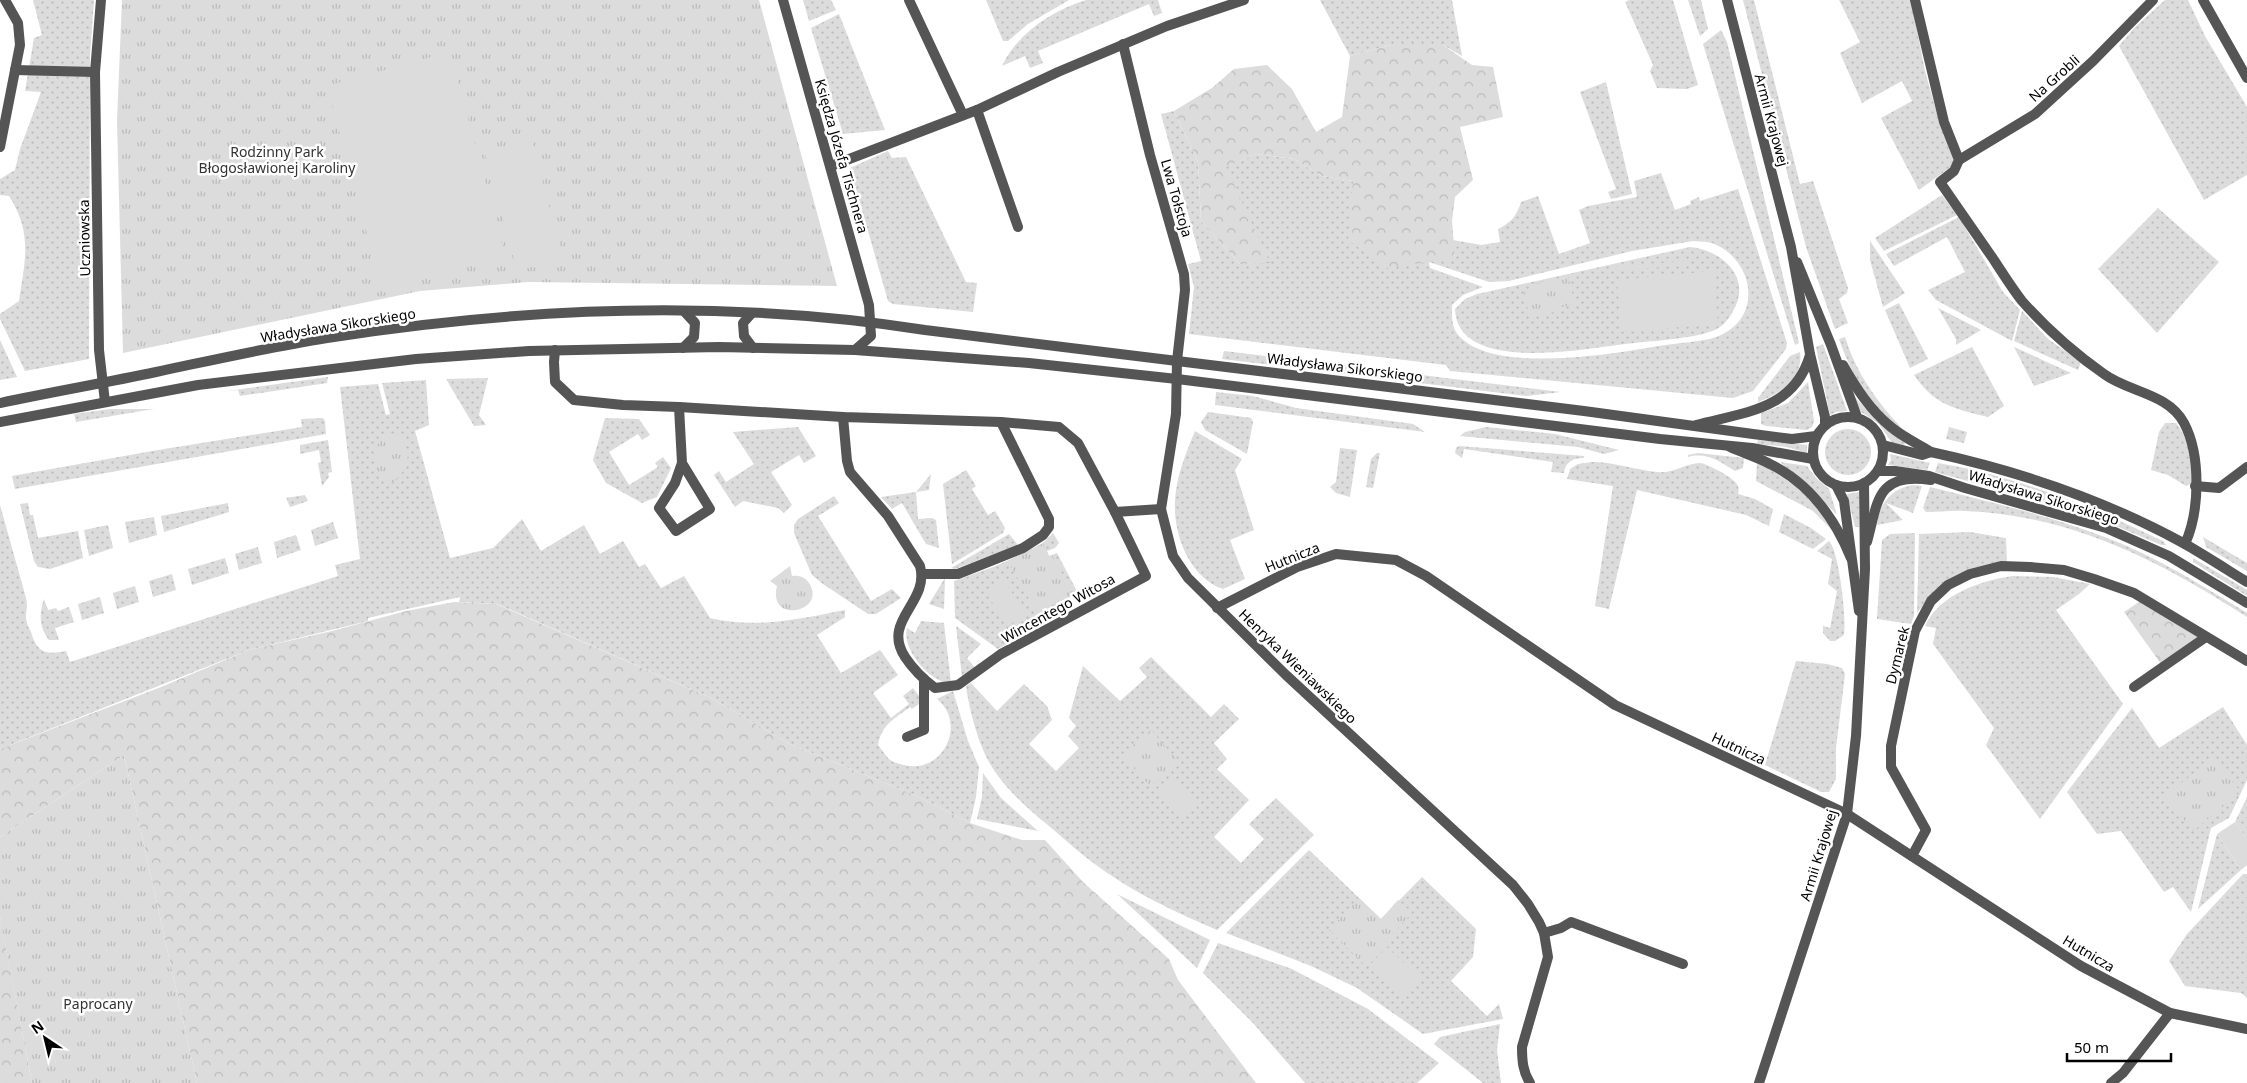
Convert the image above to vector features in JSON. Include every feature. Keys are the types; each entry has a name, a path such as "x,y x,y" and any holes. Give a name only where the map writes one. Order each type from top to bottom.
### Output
{"street":[{"path":"0,147 20,45 18,23 5,0"},
{"name":"Uczniowska","path":"101,0 96,72 99,350 105,402"},
{"name":"Księdza Józefa Tischnera","path":"782,0 864,284 870,321"},
{"path":"909,0 963,115"},
{"path":"831,166 977,110 1167,26 1244,0"},
{"name":"Armii Krajowej","path":"1727,0 1791,247 1810,354 1821,394 1825,417 1824,425"},
{"path":"1915,0 1944,122 1959,160 1954,171 1940,182 2020,297 2042,322 2090,365 2110,379 2161,400 2183,420 2195,454 2193,523 2185,544"},
{"name":"Na Grobli","path":"1959,160 2035,114 2093,61 2153,0"},
{"path":"2203,0 2247,78"},
{"name":"Lwa Tołstoja","path":"1123,44 1150,155 1184,274 1185,290 1177,361"},
{"path":"15,70 96,72"},
{"path":"977,110 1018,227"},
{"name":"Armii Krajowej","path":"1791,247 1831,345 1857,418"},
{"path":"683,348 694,337 695,323 684,310"},
{"name":"Władysława Sikorskiego","path":"0,403 326,338 458,321 601,311 684,310 870,321 1792,439 1816,436"},
{"path":"752,313 743,323 744,336 752,348"},
{"path":"855,350 870,336 870,321"},
{"path":"1831,345 1855,386 1874,411 1899,433 1931,452"},
{"path":"0,422 198,385 416,359 555,350 683,348 855,350 1029,363 1177,379 1730,447 1752,448 1814,460"},
{"name":"Wincentego Witosa","path":"555,350 555,382 574,400 623,405 843,417 1001,422 1059,427 1078,443 1115,512 1146,576 1001,654 958,685 935,688 924,679"},
{"path":"1692,426 1755,409 1779,400 1794,387 1805,371 1810,354"},
{"name":"Henryka Wieniawskiego","path":"1177,361 1176,414 1161,510 1173,556 1188,578 1217,608 1293,682 1513,886 1528,904 1544,933 1548,957 1522,1047 1522,1062 1530,1083"},
{"path":"679,407 682,463 675,483 659,508 676,531 710,509 682,463"},
{"path":"843,417 847,461 850,472 888,516 918,563 922,574 919,589 898,630 897,638 906,658 924,679 924,730 907,738"},
{"path":"1843,417 1857,418 1874,427 1883,445 1883,458 1878,471 1864,483 1850,487 1836,485 1822,475 1814,460 1813,452 1816,436 1824,425 1843,417"},
{"path":"922,574 958,574 1023,548 1049,528 1049,519 1001,422"},
{"name":"Władysława Sikorskiego","path":"1883,445 1922,455 1931,452 2009,470 2112,510 2185,544 2247,582"},
{"path":"1730,447 1771,464 1805,490 1830,517 1841,534 1851,558"},
{"path":"2195,486 2219,488 2247,467"},
{"name":"Władysława Sikorskiego","path":"1878,471 1895,471 1930,476 1965,488 2106,528 2169,556 2247,604"},
{"name":"Armii Krajowej","path":"1759,1083 1847,814 1856,736 1866,548 1874,509 1885,488 1895,482 1929,479 1965,488"},
{"name":"Armii Krajowej","path":"1864,483 1864,532 1866,548"},
{"name":"Armii Krajowej","path":"1836,485 1844,501 1861,627"},
{"path":"1115,512 1161,510"},
{"name":"Hutnicza","path":"1217,608 1297,567 1336,554 1396,560 1426,576 1615,705 1847,814 2081,966 2170,1013 2247,1029"},
{"name":"Dymarek","path":"1912,856 1926,830 1891,766 1891,746 1915,631 1932,601 1948,585 1970,574 2001,566 2064,570 2134,593 2247,661"},
{"path":"2134,687 2206,637"},
{"path":"1544,933 1571,922 1683,964"},
{"path":"2111,1083 2123,1073 2170,1013"}],"green space":[{"path":"33,0 94,0 90,56 89,359 25,371 0,319 0,314 19,301 25,247 22,222 9,196 0,195 0,179 15,170 20,149 41,92 25,91 34,38 42,35"},
{"name":"Rodzinny Park Błogosławionej Karoliny","path":"122,0 759,0 837,286 528,282 420,291 123,353 117,121"},
{"path":"803,0 831,0 836,10 809,21"},
{"path":"986,0 1069,0 1028,24 1008,41 1003,41"},
{"path":"1086,0 1158,0 1162,13 1154,16 1149,4 1038,51 1043,63 1030,68 1025,56 1002,66 1017,43 1037,25 1060,10"},
{"path":"1320,0 1452,0 1462,56 1443,45 1391,45 1350,56"},
{"path":"1629,0 1673,0 1698,85 1687,89 1657,88 1650,71 1653,65 1625,2"},
{"path":"1688,0 1701,0 1708,29 1700,36"},
{"path":"1743,0 1754,0 1800,184 1813,181 1848,288 1847,293 1839,299 1848,323 1835,329 1806,247"},
{"path":"1839,0 1911,0 1925,71 1939,121 1956,161 1919,190 1881,118 1912,101 1902,81 1862,103 1840,53 1860,42"},
{"path":"2165,0 2188,0 2205,36 2247,107 2247,175 2204,200 2119,46 2134,28"},
{"path":"839,14 885,130 843,134 811,28"},
{"path":"1721,30 1727,42 1799,343 1795,345 1703,44"},
{"path":"1391,45 1443,45 1472,65 1493,67 1503,117 1460,127 1473,180 1455,197 1452,221 1455,258 1387,268 1348,240 1353,181 1322,176 1294,159 1256,154 1226,167 1270,263 1240,264 1201,221 1198,162 1174,111 1212,88 1234,69 1267,65 1292,89 1316,132 1342,117 1350,56"},
{"path":"450,52 505,255 382,289 327,86"},
{"path":"1606,82 1632,194 1611,199 1608,192 1616,189 1580,92"},
{"path":"1174,111 1198,162 1201,221 1240,264 1269,262 1225,167 1256,154 1294,159 1322,176 1353,181 1455,258 1453,240 1481,245 1500,242 1498,229 1513,218 1521,202 1538,196 1559,254 1590,243 1579,210 1588,206 1637,197 1634,181 1661,173 1675,210 1691,204 1690,201 1699,197 1700,201 1738,189 1787,343 1786,349 1753,391 1733,398 1450,371 1446,365 1189,334 1194,287 1188,264 1201,261 1161,114","holes":["1693,241 1712,243 1726,251 1745,274 1748,302 1743,316 1733,327 1719,336 1706,340 1585,356 1526,358 1500,355 1477,348 1457,334 1453,322 1452,305 1463,295 1483,287 1430,268 1429,262 1489,282 1509,281 1632,251"]},
{"path":"532,141 563,258 517,271 485,153"},
{"path":"888,151 892,158 906,157 966,282 977,283 973,312 893,304 888,301 850,168"},
{"path":"1942,195 1957,215 1884,251 1875,238"},
{"path":"2158,208 2219,262 2157,333 2098,269"},
{"path":"1959,217 2003,292 2020,310 2012,341 1936,300 1928,290 1965,272 1947,237 1894,266 1886,254"},
{"path":"1870,241 1905,293 1883,307 1870,260"},
{"path":"1690,247 1702,249 1723,260 1737,277 1738,299 1728,319 1715,330 1696,336 1581,350 1525,353 1499,350 1477,343 1461,329 1455,309 1465,299 1477,294"},
{"path":"1687,261 1687,265 1610,271 1610,267"},
{"path":"1714,271 1718,324 1622,332 1617,280"},
{"path":"1568,276 1575,304 1558,308 1558,311 1530,318 1524,292 1535,289 1534,284"},
{"path":"1899,303 1928,359 1910,368 1885,310"},
{"path":"1938,308 1981,330 1956,345 1956,339"},
{"path":"2022,311 2048,339 2081,362 2078,370 2014,341"},
{"path":"1845,337 1852,357 1866,383 1904,431 1882,412 1864,390 1844,353 1839,339"},
{"path":"0,340 17,377 0,380"},
{"path":"1823,344 1847,411 1836,412 1830,415 1816,347"},
{"path":"1972,347 2004,406 1988,417 1946,404 1929,393 1914,375"},
{"path":"2014,347 2071,373 2034,386"},
{"path":"1224,351 1561,392 1527,396 1222,359"},
{"path":"1800,352 1800,362 1794,378 1782,390 1758,402 1758,398 1790,356"},
{"path":"328,377 327,383 240,396 238,390 220,392"},
{"path":"488,378 479,415 486,425 474,426 446,379"},
{"path":"426,380 429,425 415,431 450,558 493,548 522,519 541,551 584,525 600,554 623,541 639,567 645,564 661,588 684,576 710,618 744,623 778,622 845,610 845,617 817,635 841,673 880,650 898,675 873,693 891,718 909,704 903,696 913,688 923,701 912,709 910,707 894,719 882,732 878,745 891,760 904,765 918,766 930,762 939,755 946,745 950,734 950,721 946,709 937,699 953,691 968,741 979,767 976,797 970,823 919,797 790,744 711,698 497,604 459,602 460,597 368,618 368,621 249,650 0,749 0,505 26,598 26,619 33,639 43,651 53,653 66,651 70,662 338,576 335,565 360,559 340,387 378,384 386,415 390,414 382,383"},
{"path":"1808,382 1814,421 1812,427 1807,430 1761,424 1761,413 1788,403"},
{"path":"1216,392 1253,396 1296,408 1413,424 1425,432 1215,405"},
{"path":"1852,394 1875,419 1905,443 1904,447 1893,444 1878,423 1861,412"},
{"path":"110,409 154,409 76,422 74,414"},
{"path":"1208,412 1251,418 1253,422 1247,454 1205,430 1201,422"},
{"path":"323,418 326,434 15,489 12,476 302,427 301,419"},
{"path":"605,418 639,419 650,435 642,440 638,434 609,452 629,485 658,467 655,463 663,457 671,468 657,497 642,503 606,483 593,460"},
{"path":"2165,423 2176,423 2187,444 2192,460 2193,483 2186,486 2168,475 2151,470 2159,432"},
{"path":"798,427 816,456 804,463 799,455 771,472 792,505 784,513 778,508 743,501 735,507 714,475 719,471 726,482 754,464 733,432"},
{"path":"1486,427 1555,434 1619,450 1604,454 1578,447 1460,436 1465,432"},
{"path":"1949,427 1967,432 1964,443 1946,439"},
{"path":"1848,429 1861,433 1867,439 1871,452 1867,465 1861,471 1848,475 1835,471 1829,465 1825,452 1829,439 1835,433"},
{"path":"1195,431 1242,459 1235,470 1254,530 1230,540 1245,579 1223,589 1201,575 1193,565 1186,554 1177,528 1175,501 1177,483"},
{"path":"390,433 397,434 406,447 407,453 406,465 393,483 383,481 374,460 374,454 379,443"},
{"path":"328,440 332,472 328,473 329,477 322,486 318,463 321,462 319,450 300,454 300,445"},
{"path":"1758,440 1807,445 1807,453 1787,447 1757,444"},
{"path":"1459,446 1584,456 1584,458 1570,461 1564,473 1551,472 1553,462 1464,449 1462,458 1455,453 1456,448"},
{"path":"1340,448 1357,450 1350,497 1336,493 1330,487 1336,482"},
{"path":"1377,453 1380,453 1373,488 1366,487 1371,459"},
{"path":"1698,453 1744,458 1743,468 1735,471 1707,457 1688,457 1688,455"},
{"path":"1890,454 1930,463 1927,470 1888,465 1891,460"},
{"path":"1592,462 1663,472 1699,463 1707,465 1734,480 1739,490 1738,494 1755,499 1773,509 1769,526 1746,515 1637,490 1609,609 1595,606 1613,486 1567,479 1570,469 1578,464"},
{"path":"1757,462 1799,489 1824,517 1830,528 1813,511 1756,481"},
{"path":"1780,462 1807,466 1817,479 1829,489 1837,515 1812,489"},
{"path":"1938,463 1996,476 2053,494 2136,528 2163,541 2166,545 2161,545 2090,515 1935,472"},
{"path":"966,470 976,486 972,489 988,515 995,511 1005,528 1003,533 952,564 943,484"},
{"path":"931,474 929,490 916,492"},
{"path":"1912,485 1922,486 1913,513 1886,503 1903,520 1877,525 1880,510 1887,499 1898,490"},
{"path":"1930,487 2074,526 2120,543 2153,558 2201,585 2247,613 2247,617 2181,577 2113,544 2078,532 2042,521 2004,514 1960,511 1926,512 1923,508"},
{"path":"916,492 918,519 932,518 936,520 939,548 926,544 902,503 892,509 881,497"},
{"path":"1859,492 1859,527 1855,527 1847,494"},
{"path":"305,495 308,501 290,507 286,498"},
{"path":"834,496 839,503 818,516 871,601 892,589 901,598 876,614 868,614 812,575 794,533 794,525 798,519"},
{"path":"28,503 30,515 33,515 38,538 78,531 83,558 50,569 38,567 34,561 20,504"},
{"path":"228,503 229,512 164,532 161,516"},
{"path":"1784,514 1811,528 1826,539 1813,549 1779,532"},
{"path":"154,517 157,535 129,543 125,522"},
{"path":"333,522 338,538 315,546 311,530"},
{"path":"108,525 113,548 89,556 84,530"},
{"path":"1970,532 2006,538 2007,563 1930,597 1917,613 1919,534"},
{"path":"1053,533 1059,543 1055,548 1047,551 1049,556 1057,553 1083,603 1079,605 1074,595 1056,603 1062,613 998,649 955,618 954,581 996,566 1041,545"},
{"path":"1915,533 1914,616 1911,624 1877,619 1882,540 1890,534"},
{"path":"1009,534 1018,545 955,569 951,568"},
{"path":"296,535 301,550 277,558 274,542"},
{"path":"2203,537 2247,563 2247,571 2206,547"},
{"path":"1829,541 1833,547 1839,571 1845,627 1844,635 1835,641 1830,641 1823,633 1823,626 1830,628 1837,591 1828,584 1832,559 1817,551"},
{"path":"1043,543 1049,556 1052,555 1074,595 1056,603 1058,607 1039,617 1008,561"},
{"path":"258,547 262,563 239,570 235,554"},
{"path":"225,558 229,573 192,585 188,569"},
{"path":"2193,558 2247,590 2247,596 2193,562"},
{"path":"790,566 792,576 806,579 813,593 811,601 805,607 796,610 788,610 780,606 776,598 777,586 770,581"},
{"path":"172,574 176,590 153,597 149,581"},
{"path":"2013,576 2053,577 2090,584 2056,610 2123,704 2040,819 1986,745 1994,728 1933,644 1936,628 1925,626 1931,615 1940,606 1962,591 1988,581"},
{"path":"945,578 944,609 929,604"},
{"path":"1004,580 1026,615 1007,626 985,591"},
{"path":"135,586 139,602 117,609 113,593"},
{"path":"100,597 104,613 82,620 78,604"},
{"path":"44,599 48,610 56,608 58,611 69,607 74,622 55,628 59,640 49,640 43,630 41,610"},
{"path":"2142,600 2201,637 2161,664 2124,612"},
{"path":"454,602 496,604 711,698 790,744 919,797 970,823 1022,840 1045,840 1083,882 1169,959 1178,980 1256,1083 197,1083 124,755 0,837 0,749 161,687 249,650 332,631 406,611"},
{"path":"921,621 944,623 951,683 935,678 919,664 913,655 906,636 907,628 915,633"},
{"path":"956,626 981,644 967,658 976,669 962,677"},
{"path":"1151,657 1211,717 1224,704 1239,719 1214,743 1227,759 1217,769 1249,800 1214,837 1241,863 1264,839 1249,824 1276,798 1314,835 1217,930 1165,906 1115,878 1081,853 1032,812 1008,788 989,762 981,745 969,705 966,686 971,683 997,711 1024,684 1047,706 1052,720 1029,744 1056,771 1079,748 1068,736 1076,726 1069,718 1083,666 1120,701 1147,677 1139,668"},
{"path":"1796,661 1827,664 1842,668 1845,674 1836,748 1836,779 1829,792 1821,792 1765,765"},
{"path":"2223,707 2247,745 2247,780 2229,818 2211,828 2191,912 2173,887 2164,892 2121,831 2097,834 2067,792 2132,708 2159,748"},
{"path":"1151,730 1178,761 1150,786 1122,755"},
{"name":"Paprocany","path":"124,755 197,1083 32,1083 0,917 0,837"},
{"path":"2213,758 2241,792 2193,831 2165,796"},
{"path":"983,773 1001,798 1038,831 977,819 982,797"},
{"path":"1171,776 1198,806 1182,820 1155,791"},
{"path":"2247,797 2247,839 2235,822"},
{"path":"2235,822 2247,839 2247,865 2241,870 2217,834"},
{"path":"2217,834 2241,870 2198,909"},
{"path":"1309,850 1381,919 1422,877 1476,929 1473,957 1451,981 1487,1016 1499,1004 1503,1019 1423,1034 1357,988 1311,966 1226,933"},
{"path":"2243,874 2247,874 2247,998 2241,993 2185,986 2169,961 2187,934"},
{"path":"1117,894 1210,940 1197,968"},
{"path":"1359,898 1381,919 1398,900 1412,913 1364,964 1329,930"},
{"path":"0,917 2,926 32,1083 0,1083"},
{"path":"1218,943 1292,969 1368,1009 1439,1063 1417,1083 1305,1083 1252,1022 1203,973"},
{"path":"1387,947 1420,978 1402,997 1369,966"},
{"path":"1500,1024 1497,1050 1501,1083 1483,1083 1434,1044 1440,1037"}]}
